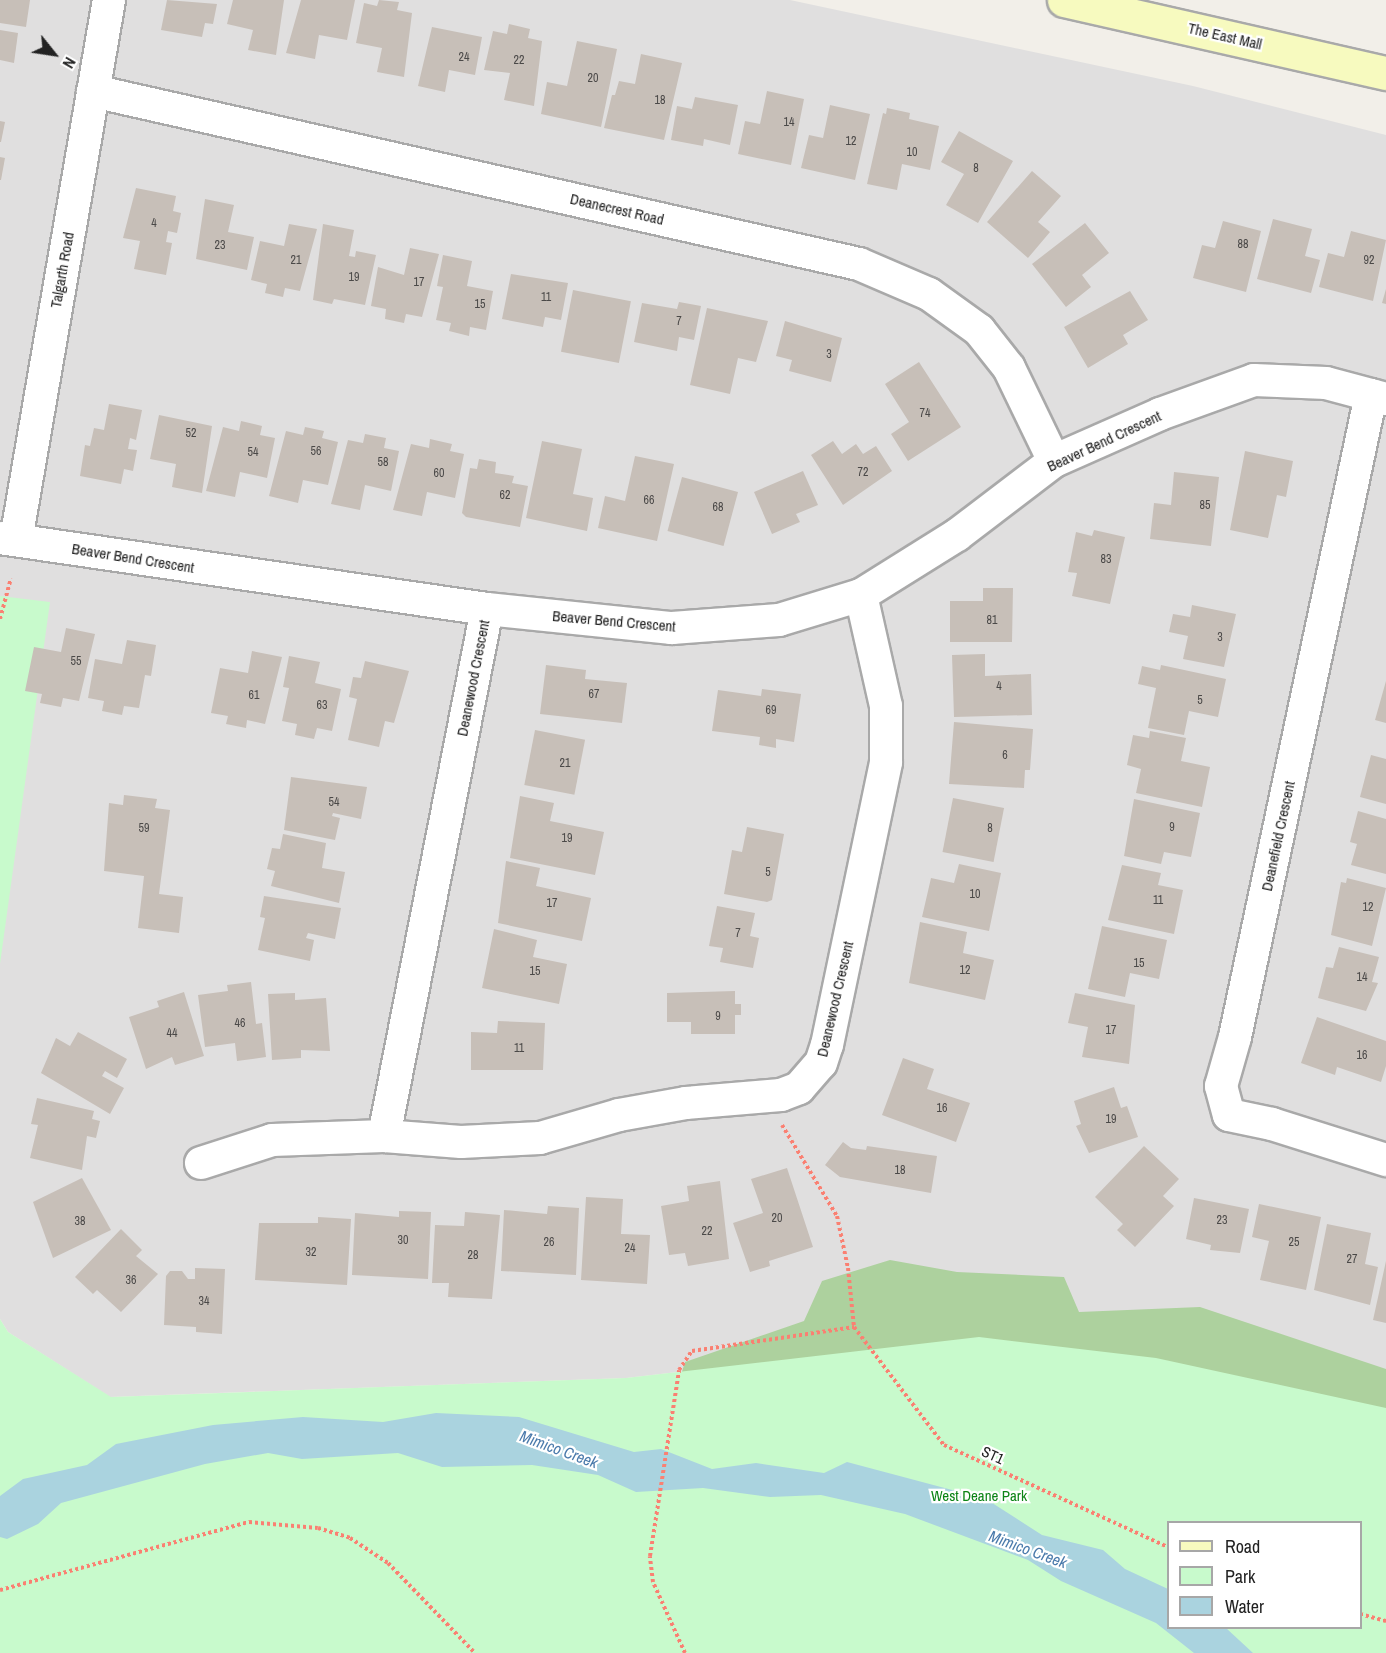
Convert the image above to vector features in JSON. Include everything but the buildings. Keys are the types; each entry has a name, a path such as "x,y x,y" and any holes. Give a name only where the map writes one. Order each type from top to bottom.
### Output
{"main road":[{"name":"The East Mall","path":"1064,0 1386,73"}],"street":[{"name":"Talgarth Road","path":"8,539 109,0"},
{"name":"Deanecrest Road","path":"93,91 859,264 929,294 979,330 1009,368 1054,461"},
{"name":"Beaver Bend Crescent","path":"8,539 487,609 672,628 779,620 861,595 957,535 1054,461 1160,414 1254,380 1326,383 1379,397"},
{"name":"Deanefield Crescent","path":"1379,397 1235,1037 1221,1086 1229,1115 1272,1124 1386,1160"},
{"name":"Deanewood Crescent","path":"201,1163 272,1140 384,1136 461,1142 540,1138 619,1115 686,1103 781,1095 809,1079 821,1063 827,1045 886,762 886,706 861,595"},
{"name":"Deanewood Crescent","path":"384,1136 487,609"}],"path":[{"path":"0,620 11,578"},
{"path":"685,1653 653,1582 652,1535 679,1370 692,1351 854,1326 848,1268 837,1216 780,1118"},
{"name":"ST1","path":"854,1326 944,1445 1167,1547"},
{"path":"0,1590 249,1522 318,1528 350,1538 387,1563 476,1653"},
{"path":"1362,1615 1386,1621"}],"shaded area":[{"path":"0,0 790,0 1193,86 1386,135 1386,1408 979,1337 626,1378 110,1397 8,1332 0,1319"}],"green space":[{"path":"0,596 50,602 0,964"},
{"path":"890,1260 957,1272 1064,1277 1079,1312 1200,1307 1386,1369 1386,1653 713,1653 655,1458 685,1362 804,1321 822,1281"},
{"name":"West Deane Park","path":"0,1319 8,1332 111,1397 626,1378 979,1337 1156,1358 1386,1408 1386,1653 0,1653"}],"water":[{"name":"Mimico Creek","path":"436,1413 519,1417 634,1452 661,1449 712,1469 756,1463 824,1473 847,1462 986,1499 1042,1535 1103,1550 1125,1569 1167,1589 1167,1629 1227,1629 1253,1653 1194,1653 1156,1623 1061,1581 1028,1560 905,1514 821,1495 770,1497 703,1488 636,1492 598,1475 532,1465 442,1467 398,1453 302,1459 268,1453 205,1464 61,1503 38,1524 7,1539 0,1537 0,1496 23,1479 87,1465 116,1444 213,1425 303,1417 383,1422"}]}
